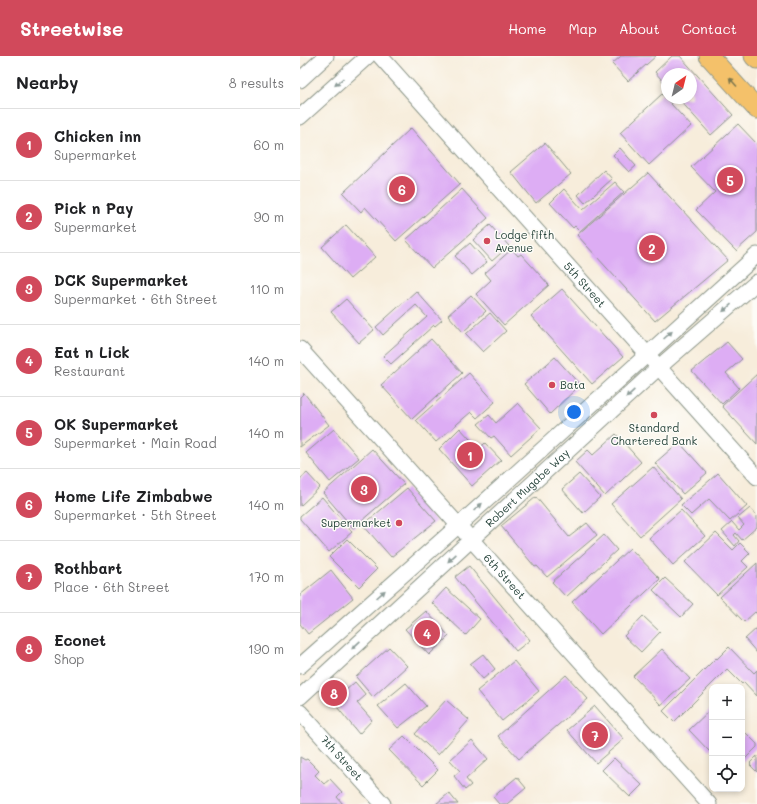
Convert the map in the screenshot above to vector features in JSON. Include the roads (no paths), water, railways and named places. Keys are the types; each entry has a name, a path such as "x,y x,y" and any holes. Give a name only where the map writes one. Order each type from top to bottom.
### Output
{"main road":[{"path":"709,56 757,109"},
{"path":"754,56 757,59"}],"street":[{"path":"300,80 326,56"},
{"path":"300,117 368,56"},
{"name":"5th Street","path":"380,56 646,355 757,477"},
{"name":"Robert Mugabe Way","path":"300,666 459,525 757,255"},
{"name":"Robert Mugabe Way","path":"300,697 658,368 755,287"},
{"name":"6th Street","path":"300,349 709,804"},
{"name":"7th Street","path":"300,712 383,804"}],"place":[{"name":"OK Supermarket","path":"730,180"},
{"name":"Home Life Zimbabwe","path":"402,189"},
{"name":"Lodge fifth Avenue","path":"487,241"},
{"name":"Pick n Pay","path":"652,248"},
{"name":"Bata","path":"552,385"},
{"name":"Standard Chartered Bank","path":"654,415"},
{"name":"Chicken inn","path":"470,455"},
{"name":"DCK Supermarket","path":"364,489"},
{"name":"Supermarket","path":"399,523"},
{"name":"Eat n Lick","path":"427,633"},
{"name":"Econet","path":"334,693"},
{"name":"Rothbart","path":"595,735"}]}
